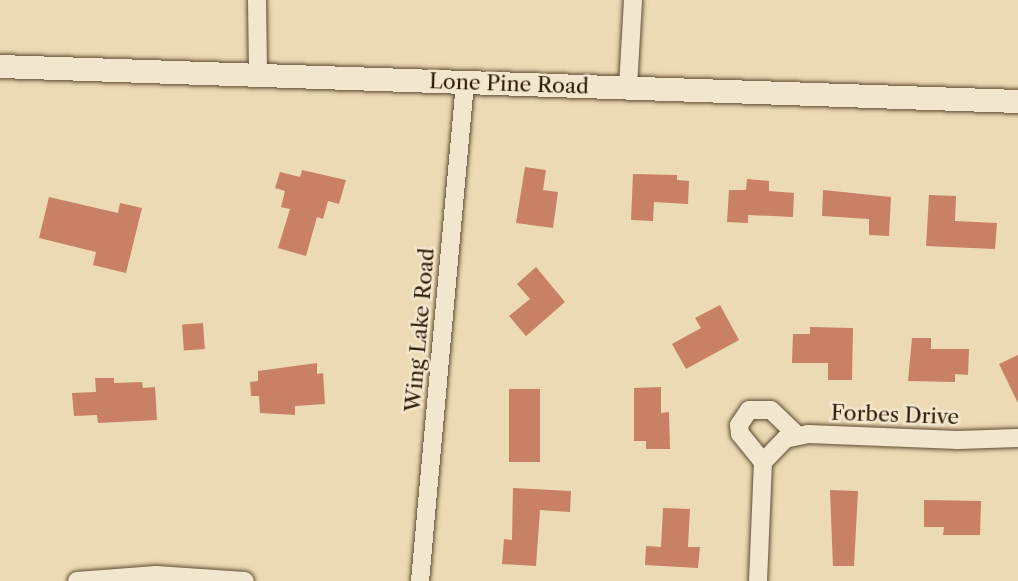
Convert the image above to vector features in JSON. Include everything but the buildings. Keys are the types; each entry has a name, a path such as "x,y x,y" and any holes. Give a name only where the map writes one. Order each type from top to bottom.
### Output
{"street":[{"path":"257,0 258,76"},
{"path":"628,87 632,0"},
{"name":"Lone Pine Road","path":"0,66 1018,101"},
{"name":"Wing Lake Road","path":"420,581 465,83"},
{"path":"758,581 763,462 740,434 738,425 749,410 771,410 797,435"},
{"name":"Forbes Drive","path":"763,462 774,446 797,435 1018,438"},
{"path":"77,581 156,575 245,581"}]}
